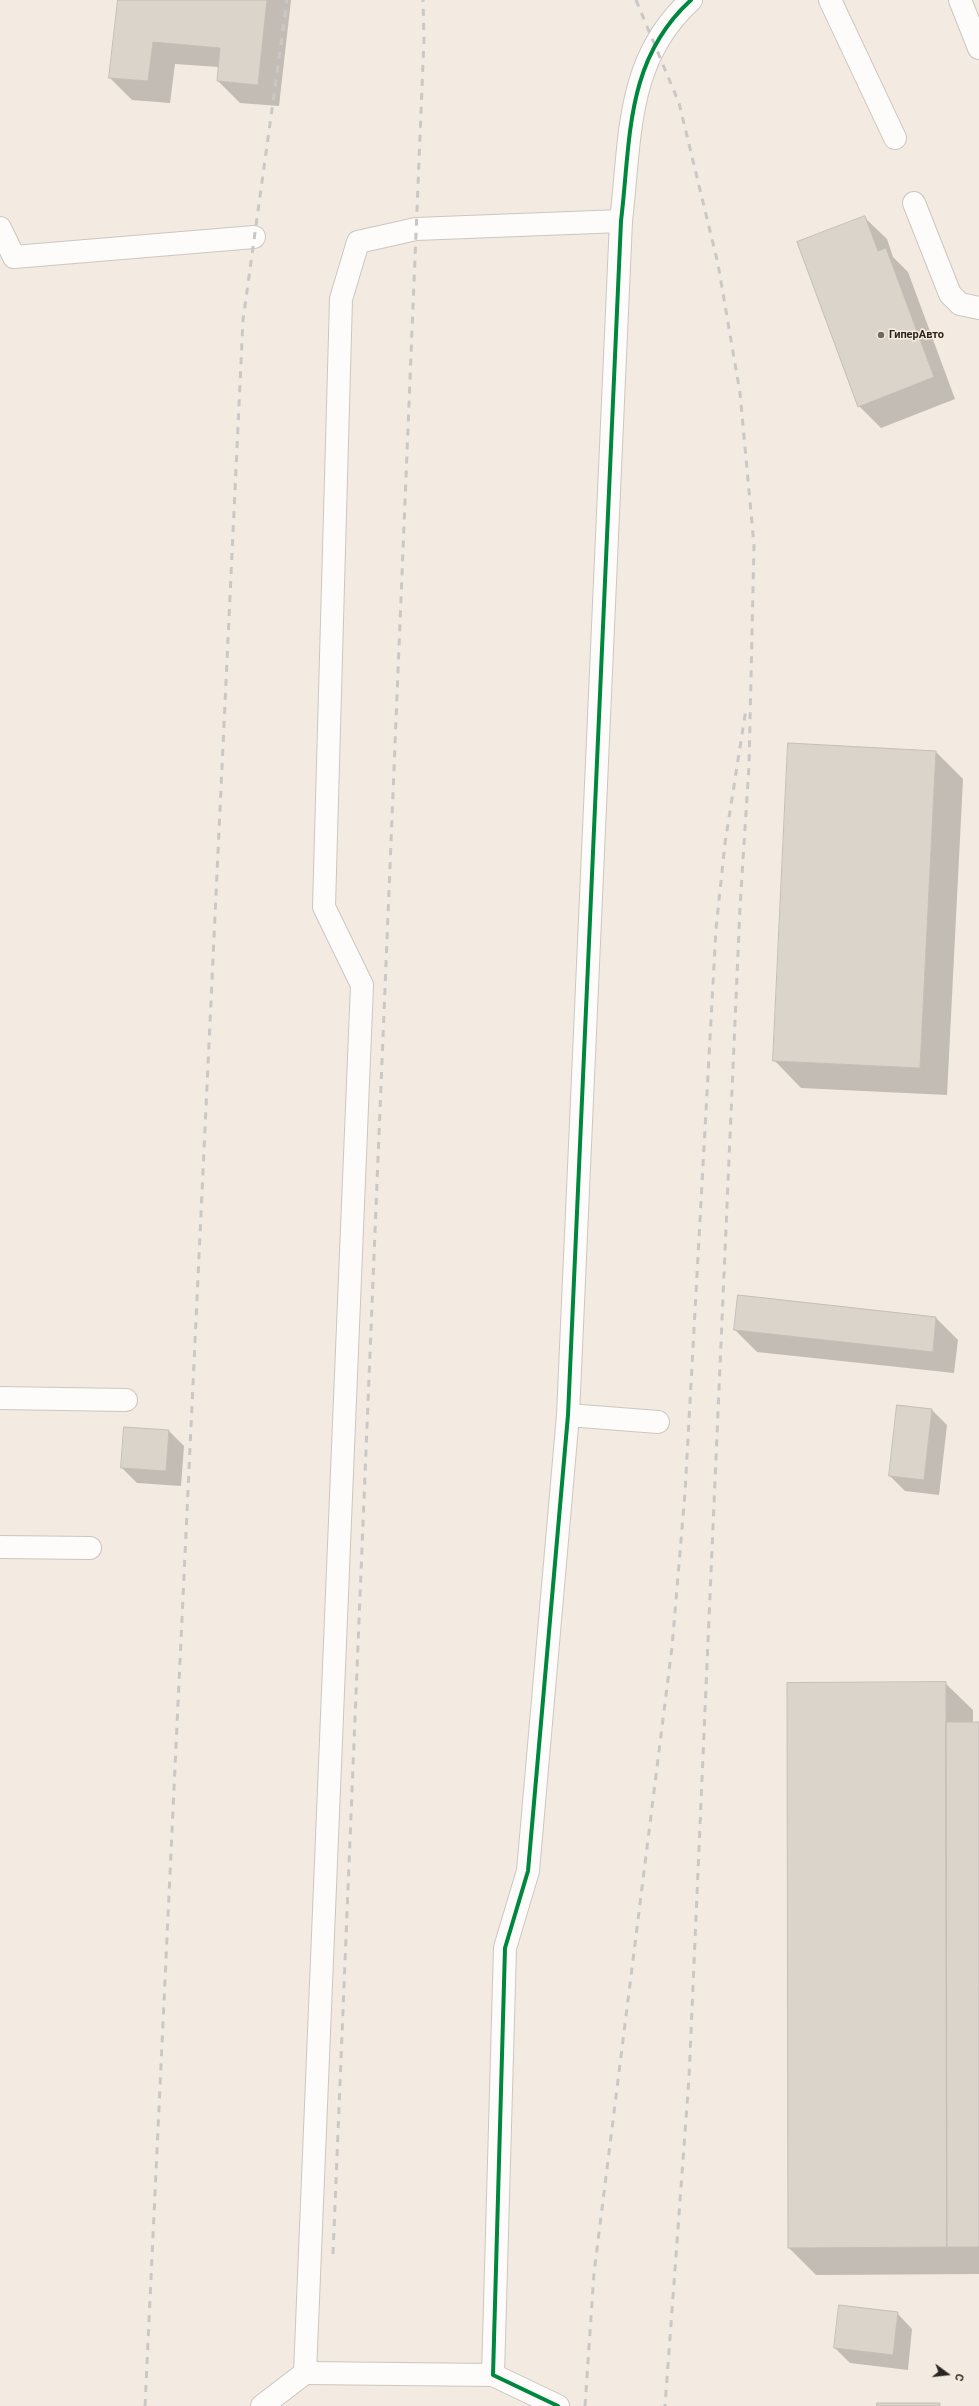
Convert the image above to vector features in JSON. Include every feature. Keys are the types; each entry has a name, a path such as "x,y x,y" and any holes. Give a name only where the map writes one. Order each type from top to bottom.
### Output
{"street":[{"path":"493,2374 505,1948 528,1871 568,1415 621,221 636,93 644,66 655,43 678,12 691,0"},
{"path":"830,0 895,138"},
{"path":"960,0 979,48"},
{"path":"914,203 950,294 960,304 979,308"},
{"path":"305,2373 362,985 324,907 341,299 358,242 416,229 621,221"},
{"path":"0,228 14,257 254,237"},
{"path":"0,1398 126,1400"},
{"path":"568,1415 658,1422"},
{"path":"0,1546 90,1548"},
{"path":"262,2406 305,2373 493,2374 558,2406"}],"building":[{"path":"118,0 267,0 258,85 217,81 220,48 153,42 148,81 109,78"},
{"path":"865,216 878,251 886,248 934,377 858,407 797,242"},
{"path":"788,743 936,751 920,1068 773,1061"},
{"path":"738,1295 936,1317 933,1352 734,1330"},
{"path":"897,1405 932,1409 924,1480 889,1476"},
{"path":"124,1427 169,1430 166,1471 121,1468"},
{"path":"946,1682 947,2247 788,2248 787,1683"},
{"path":"946,1722 979,1722 979,2247 947,2247"},
{"path":"839,2305 898,2312 893,2355 834,2348"},
{"path":"877,2403 940,2403 940,2406 877,2406"}],"railway":[{"path":"145,2406 243,320 287,0"},
{"path":"333,2254 424,39 423,0"},
{"path":"636,0 679,103 718,264 740,393 754,545 749,766 740,907 689,2078 665,2406"},
{"path":"585,2406 594,2273 672,1647 685,1493 716,929 725,843 746,709"}],"cycle path":[{"path":"558,2406 493,2375 505,1948 528,1871 568,1415 621,221 630,130 642,74 654,48 669,23 691,0"}],"place":[{"name":"ГиперАвто","path":"881,335"}]}
